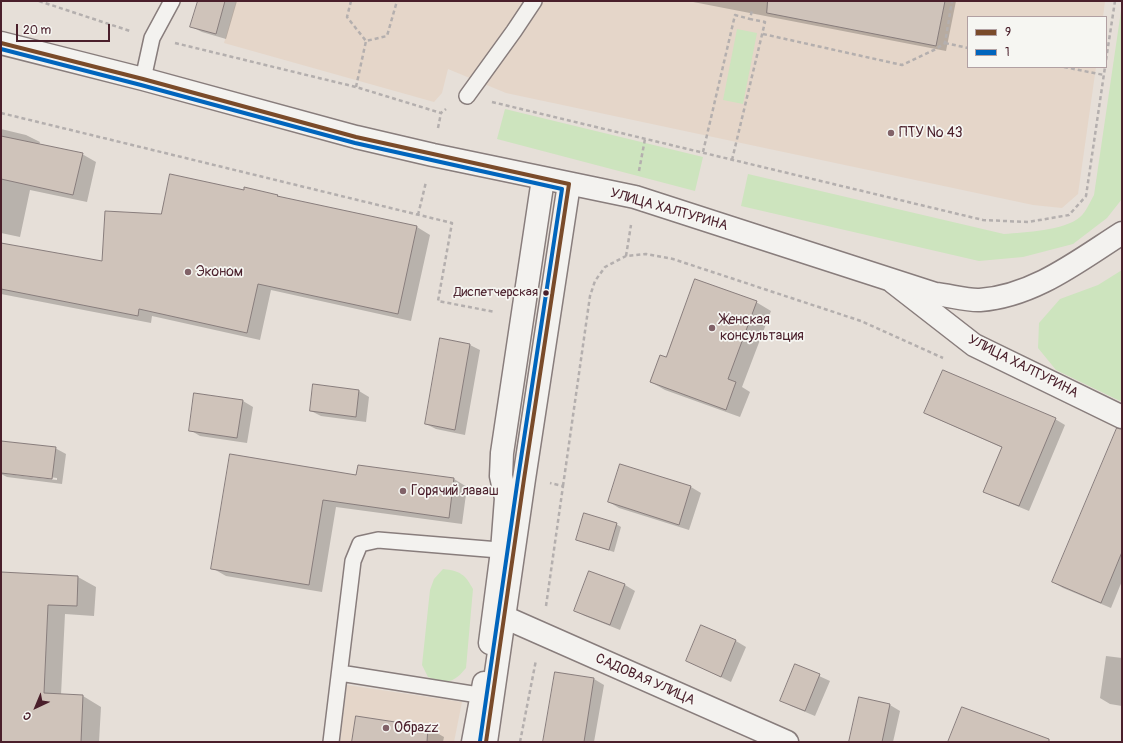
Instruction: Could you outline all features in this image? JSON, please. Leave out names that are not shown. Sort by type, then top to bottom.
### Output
[{"type":"street","name":"УЛИЦА ХАЛТУРИНА","points":[[1,43],[143,79],[356,137],[544,179],[635,197],[935,294],[979,300],[1016,294],[1042,283],[1122,233]]},
{"type":"street","points":[[473,742],[488,696],[504,617],[508,551],[506,498],[501,476],[502,453],[544,179]]},
{"type":"street","points":[[486,742],[488,696],[508,551],[524,479],[569,184]]},
{"type":"street","name":"УЛИЦА ХАЛТУРИНА","points":[[892,280],[974,345],[1122,416]]},
{"type":"street","name":"САДОВАЯ УЛИЦА","points":[[504,617],[787,742]]},
{"type":"lane","points":[[143,79],[152,38],[172,1]]},
{"type":"lane","points":[[467,96],[534,1]]},
{"type":"lane","points":[[331,742],[354,561],[360,544],[378,540],[508,551]]},
{"type":"lane","points":[[340,673],[488,696]]},
{"type":"path","points":[[40,1],[152,38],[356,87],[441,113],[467,96],[983,220],[1028,222],[1069,215],[1086,196],[1105,68]]},
{"type":"path","points":[[351,1],[347,17],[366,41]]},
{"type":"path","points":[[366,41],[387,36],[397,1]]},
{"type":"path","points":[[945,43],[952,1]]},
{"type":"path","points":[[1107,53],[1115,1]]},
{"type":"path","points":[[750,19],[752,10]]},
{"type":"path","points":[[703,152],[734,15],[766,22],[732,160]]},
{"type":"path","points":[[763,34],[902,65],[934,50],[945,43],[967,48]]},
{"type":"path","points":[[356,87],[366,41]]},
{"type":"path","points":[[1069,68],[1104,75]]},
{"type":"path","points":[[1,113],[452,223],[438,301],[497,312]]},
{"type":"path","points":[[520,742],[542,634],[590,296],[595,281],[605,267],[626,256],[646,254],[672,259],[861,322],[947,360]]},
{"type":"path","points":[[524,479],[563,486]]},
{"type":"shaded area","name":"ПТУ № 43","points":[[236,1],[1105,1],[1103,16],[967,16],[967,68],[1096,68],[1078,194],[1062,208],[1033,205],[506,93],[448,69],[442,93],[434,102],[224,43]]},
{"type":"shaded area","points":[[347,685],[462,702],[454,742],[340,742]]},
{"type":"green space","points":[[1122,4],[1122,199],[1107,218],[1073,244],[1023,257],[979,261],[741,206],[748,174],[1004,234],[1044,230],[1073,222],[1080,217],[1088,207],[1094,195]]},
{"type":"green space","points":[[737,29],[757,33],[743,104],[723,100]]},
{"type":"green space","points":[[505,109],[703,157],[695,191],[497,139]]},
{"type":"green space","points":[[1122,270],[1122,402],[1056,370],[1038,348],[1039,323],[1060,299],[1098,285]]},
{"type":"green space","points":[[443,569],[461,574],[473,589],[466,668],[457,677],[449,681],[440,681],[428,677],[422,665],[430,590],[434,579]]},
{"type":"building","points":[[198,1],[225,1],[216,34],[190,27]]},
{"type":"building","points":[[768,1],[945,1],[936,46],[767,13]]},
{"type":"building","points":[[1,136],[83,153],[73,195],[1,179]]},
{"type":"building","points":[[170,174],[244,190],[244,187],[278,195],[277,196],[417,226],[398,314],[258,284],[247,333],[139,309],[138,316],[1,289],[1,243],[102,261],[105,211],[161,214]]},
{"type":"building","name":"Женская консультация","points":[[695,279],[757,301],[728,379],[736,382],[726,410],[650,382],[660,355],[666,357]]},
{"type":"building","points":[[440,338],[470,344],[455,430],[425,424]]},
{"type":"building","points":[[943,370],[1056,418],[1019,506],[983,492],[1002,447],[924,413]]},
{"type":"building","points":[[313,384],[359,390],[356,417],[310,411]]},
{"type":"building","points":[[194,393],[243,400],[237,438],[189,431]]},
{"type":"building","points":[[1117,428],[1122,429],[1122,552],[1101,603],[1052,582]]},
{"type":"building","points":[[1,441],[56,447],[52,479],[1,473]]},
{"type":"building","points":[[230,454],[356,475],[358,465],[454,478],[449,518],[323,500],[309,585],[211,569]]},
{"type":"building","points":[[620,464],[691,486],[679,525],[608,502]]},
{"type":"building","points":[[584,513],[617,523],[609,550],[576,540]]},
{"type":"building","points":[[589,571],[625,584],[610,625],[574,611]]},
{"type":"building","points":[[1,572],[78,576],[77,606],[48,605],[44,693],[83,695],[81,742],[1,742]]},
{"type":"building","points":[[701,625],[736,640],[721,677],[686,661]]},
{"type":"building","points":[[795,664],[820,674],[805,711],[780,701]]},
{"type":"building","points":[[555,672],[594,678],[584,742],[543,742]]},
{"type":"building","points":[[859,697],[890,704],[882,742],[849,742]]},
{"type":"building","points":[[962,707],[1049,739],[1049,742],[948,742]]},
{"type":"building","points":[[356,716],[428,727],[427,742],[352,742]]},
{"type":"transit line","name":"9","points":[[1,43],[143,79],[356,137],[569,184],[486,742]]},
{"type":"transit line","name":"1","points":[[1,49],[355,143],[562,189],[480,741]]},
{"type":"place","name":"ПТУ № 43","points":[[891,133]]},
{"type":"place","name":"Эконом","points":[[188,272]]},
{"type":"place","name":"Диспетчерская","points":[[546,293]]},
{"type":"place","name":"Женская консультация","points":[[712,328]]},
{"type":"place","name":"Горячий лаваш","points":[[403,491]]},
{"type":"place","name":"Обраzz","points":[[386,728]]}]
